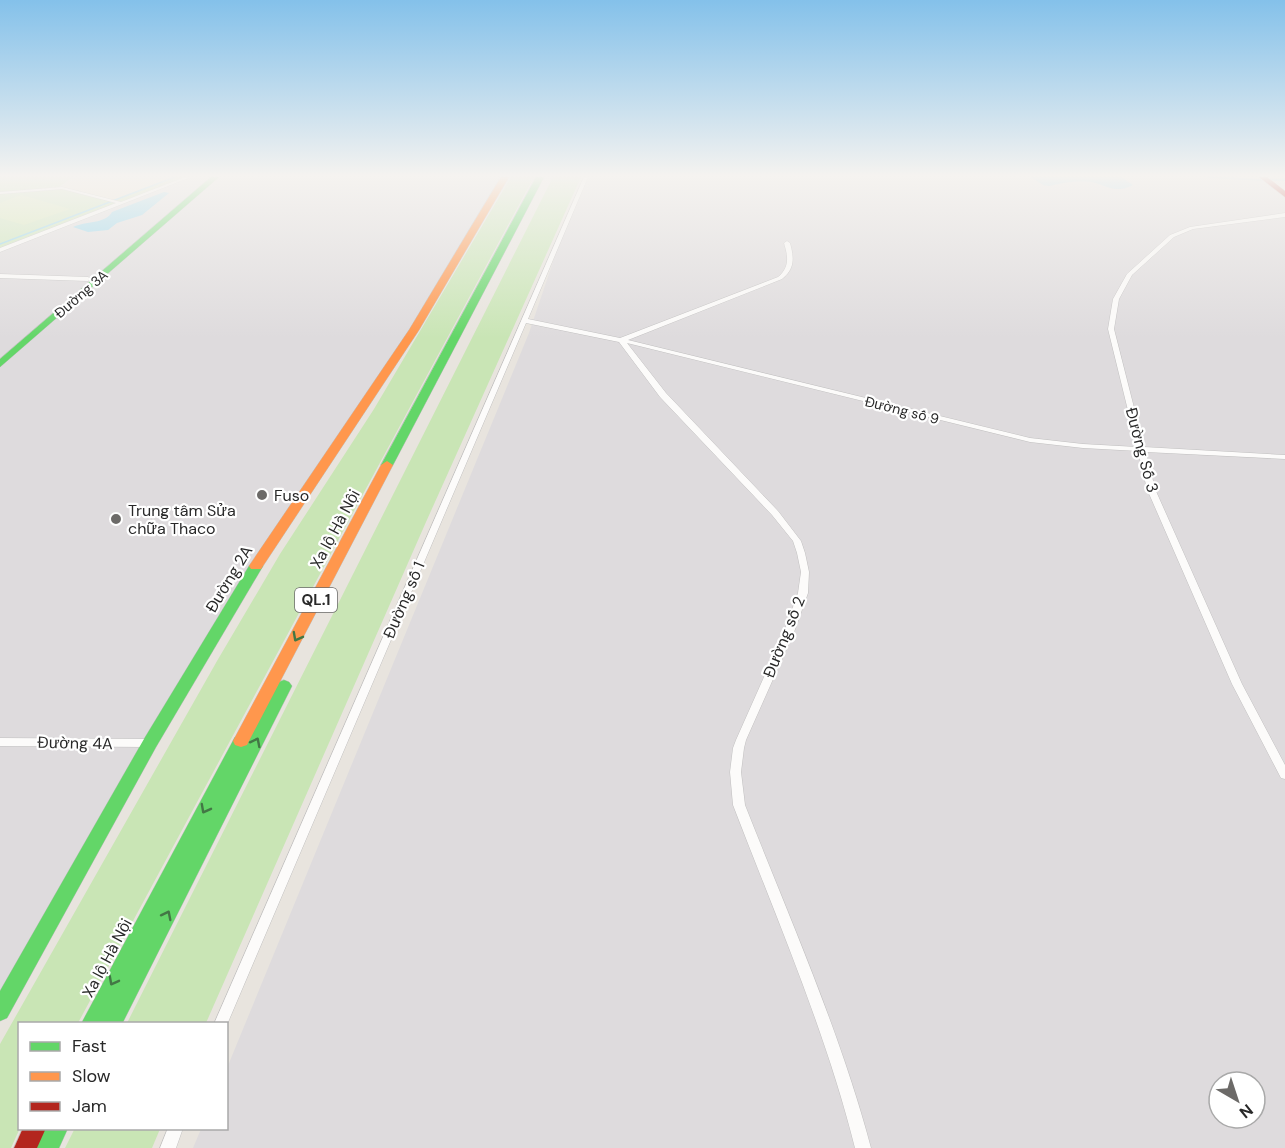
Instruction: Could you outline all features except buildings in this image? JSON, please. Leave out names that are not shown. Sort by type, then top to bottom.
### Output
[{"type":"main road","name":"Đường 3A","points":[[0,364],[147,231]]},
{"type":"main road","name":"Đường 3A","points":[[0,354],[151,231]]},
{"type":"main road","name":"Đường 2A","points":[[0,1011],[150,743],[259,560],[414,330],[473,231]]},
{"type":"main road","name":"Xa lộ Hà Nội","points":[[92,1022],[512,231]]},
{"type":"main road","name":"Xa lộ Hà Nội","points":[[112,1022],[519,231]]},
{"type":"main road","points":[[25,1148],[34,1130]]},
{"type":"main road","points":[[47,1148],[56,1130]]},
{"type":"street","points":[[0,250],[48,231]]},
{"type":"street","name":"Đường số 1","points":[[221,1022],[564,231]]},
{"type":"street","name":"Đường Số 3","points":[[1183,231],[1145,259],[1124,283],[1112,312],[1111,329],[1151,489],[1187,575],[1240,689],[1285,775]]},
{"type":"street","points":[[621,340],[780,278],[789,269],[791,261],[786,243]]},
{"type":"street","points":[[0,276],[93,279]]},
{"type":"street","name":"Đường số 9","points":[[526,321],[621,340],[984,431],[1056,444],[1285,457]]},
{"type":"street","name":"Đường số 2","points":[[621,340],[663,395],[775,513],[796,541],[801,553],[806,572],[803,593],[789,632],[741,740],[735,759],[735,781],[740,805],[854,1113],[862,1148]]},
{"type":"street","name":"Đường 4A","points":[[0,742],[150,743]]},
{"type":"street","points":[[168,1148],[175,1130]]},
{"type":"shaded area","points":[[35,231],[471,231],[422,314],[276,529],[0,998],[0,244]]},
{"type":"shaded area","points":[[565,231],[1285,231],[1285,1148],[193,1148],[201,1130],[228,1130],[228,1066],[529,333]]},
{"type":"green space","points":[[0,231],[50,231],[0,250]]},
{"type":"green space","points":[[479,231],[505,231],[79,1022],[18,1022],[19,1130],[11,1148],[0,1148],[0,1044],[280,554],[374,409]]},
{"type":"green space","points":[[526,231],[557,231],[206,1022],[128,1022]]},
{"type":"green space","points":[[74,1130],[160,1130],[152,1148],[65,1148]]},
{"type":"waterway","points":[[0,244],[35,231]]},
{"type":"traffic: fast","points":[[0,364],[153,231]]},
{"type":"traffic: fast","points":[[387,465],[512,231]]},
{"type":"traffic: fast","points":[[0,1011],[150,743],[256,566]]},
{"type":"traffic: fast","points":[[112,1022],[284,686]]},
{"type":"traffic: fast","points":[[92,1022],[241,741]]},
{"type":"traffic: fast","points":[[47,1148],[56,1130]]},
{"type":"traffic: slow","points":[[256,566],[414,330],[473,231]]},
{"type":"traffic: slow","points":[[241,741],[387,465]]},
{"type":"traffic: jam","points":[[25,1148],[34,1130]]},
{"type":"place","name":"Fuso","points":[[262,495]]},
{"type":"place","name":"Trung tâm Sửa chữa Thaco","points":[[116,519]]}]
